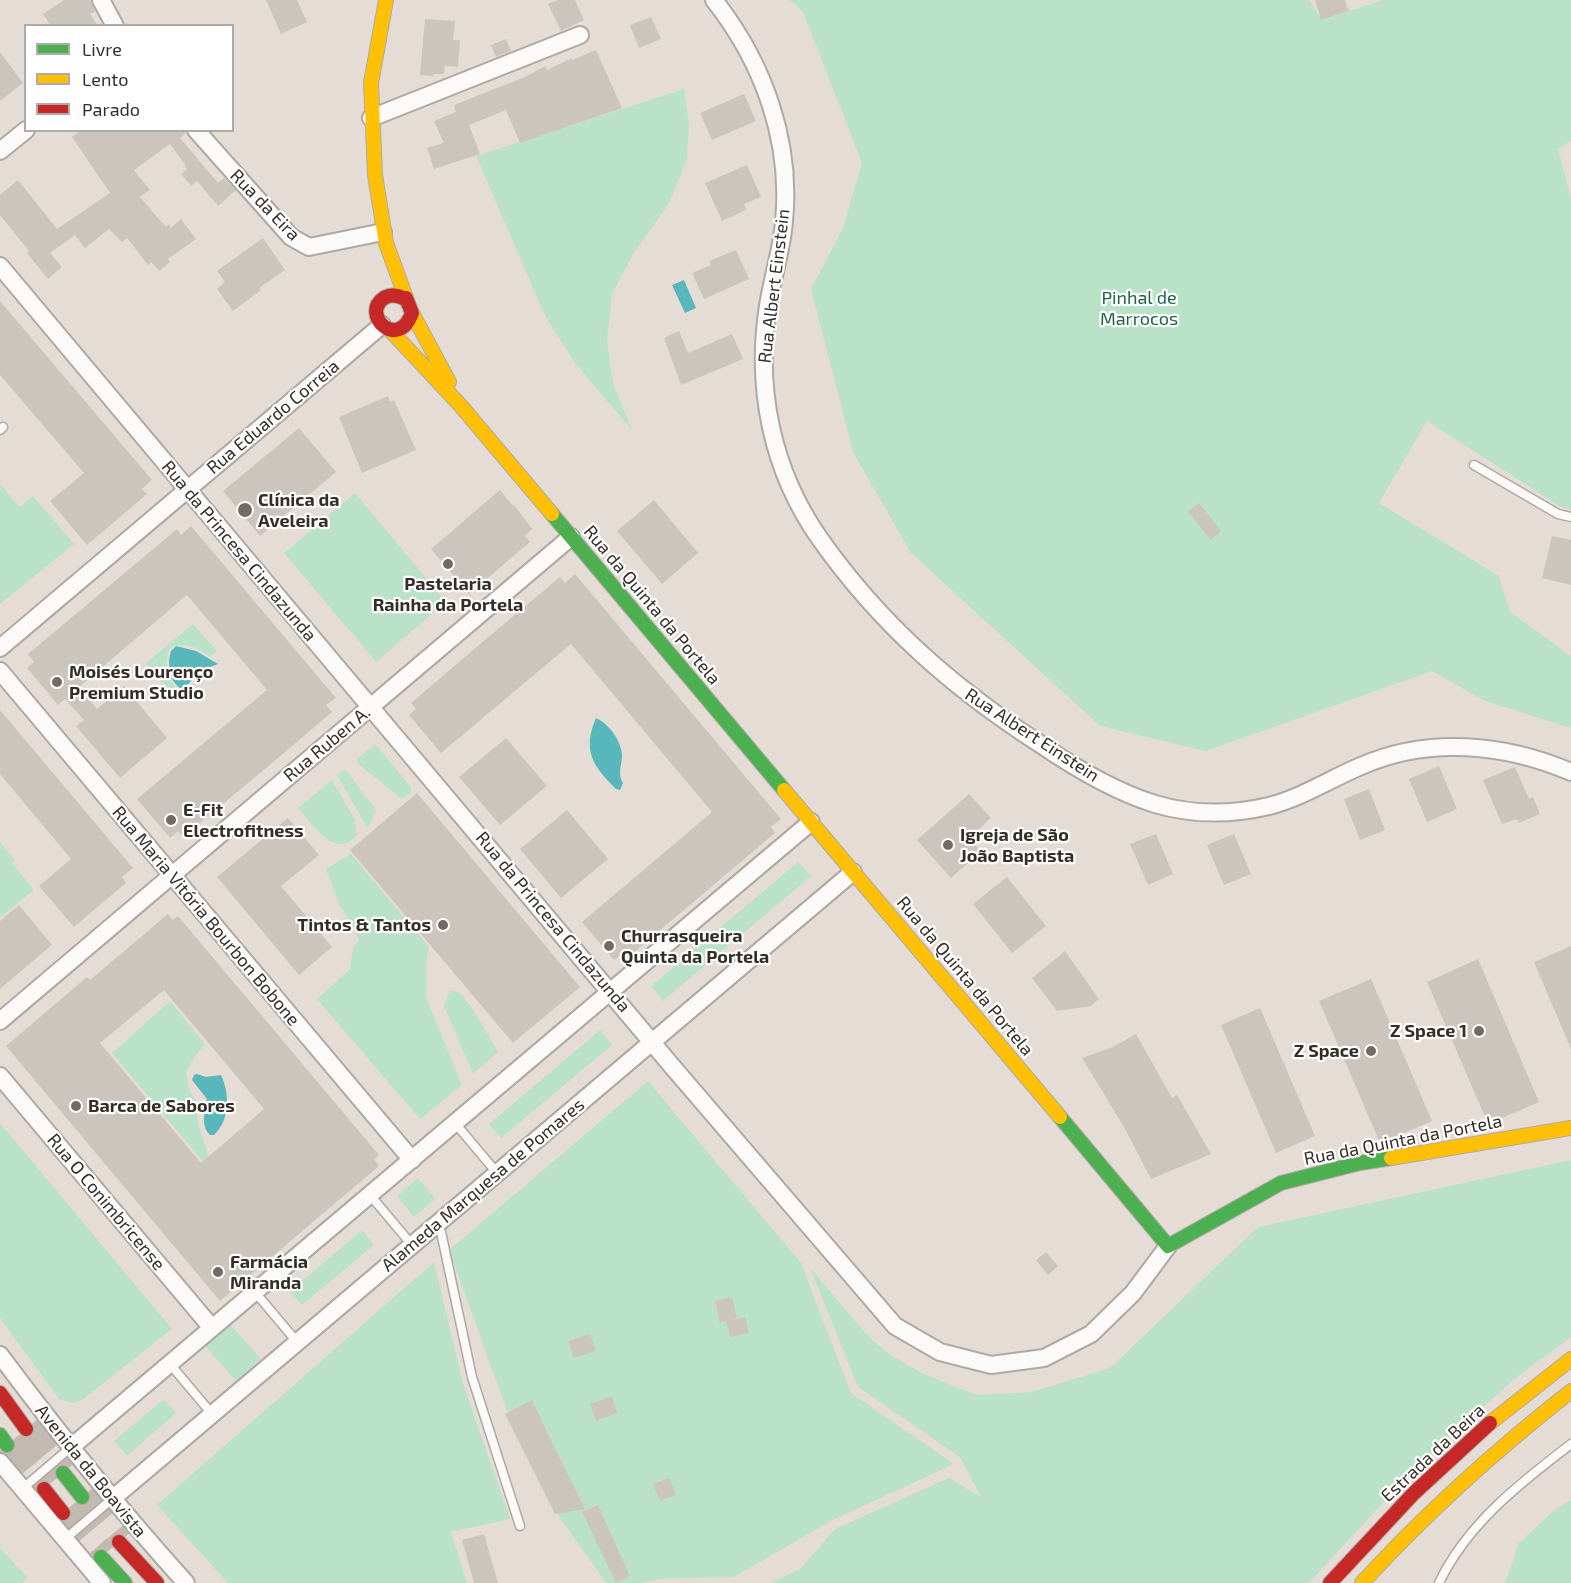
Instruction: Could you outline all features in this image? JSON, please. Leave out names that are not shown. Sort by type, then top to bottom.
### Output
[{"type":"main road","points":[[381,300],[392,295],[402,297],[410,307],[408,324],[405,327],[395,331],[386,328],[377,316],[381,300],[385,238],[375,175],[371,83],[386,0]]},
{"type":"main road","name":"Rua da Quinta da Portela","points":[[385,238],[410,307],[461,406]]},
{"type":"main road","name":"Rua da Quinta da Portela","points":[[386,328],[461,406],[1168,1246],[1281,1183],[1360,1163],[1571,1128]]},
{"type":"main road","name":"Estrada da Beira","points":[[1330,1583],[1357,1551],[1470,1440],[1571,1359]]},
{"type":"main road","points":[[1362,1583],[1423,1518],[1509,1440],[1571,1391]]},
{"type":"main road","name":"Avenida da Boavista","points":[[0,1393],[26,1429]]},
{"type":"main road","name":"Avenida da Boavista","points":[[63,1473],[82,1497]]},
{"type":"main road","points":[[44,1489],[63,1513]]},
{"type":"main road","name":"Avenida da Boavista","points":[[119,1542],[157,1583]]},
{"type":"main road","points":[[101,1557],[125,1583]]},
{"type":"street","points":[[101,0],[114,24]]},
{"type":"street","name":"Rua Albert Einstein","points":[[714,0],[750,53],[764,86],[777,126],[783,163],[784,223],[767,308],[763,354],[764,389],[769,423],[780,464],[814,529],[838,564],[904,639],[991,712],[1065,761],[1128,793],[1156,804],[1209,813],[1240,811],[1272,805],[1383,758],[1428,748],[1465,746],[1509,751],[1545,760],[1571,772]]},
{"type":"street","points":[[371,118],[580,35]]},
{"type":"street","points":[[0,151],[24,132]]},
{"type":"street","name":"Rua da Eira","points":[[198,132],[291,237],[309,247],[385,238]]},
{"type":"street","name":"Rua da Princesa Cindazunda","points":[[0,266],[895,1326],[940,1352],[991,1365],[1044,1358],[1092,1334],[1133,1293],[1168,1246]]},
{"type":"street","name":"Rua Eduardo Correia","points":[[0,648],[188,489],[386,328]]},
{"type":"street","name":"Rua Ruben A.","points":[[0,1021],[571,537]]},
{"type":"street","name":"Rua Maria Vitória Bourbon Bobone","points":[[0,671],[412,1160]]},
{"type":"street","points":[[70,1448],[811,822]]},
{"type":"street","name":"Alameda Marquesa de Pomares","points":[[112,1499],[853,872]]},
{"type":"street","name":"Rua O Conimbricense","points":[[0,1076],[212,1328]]},
{"type":"street","name":"Avenida da Boavista","points":[[0,1355],[70,1448],[186,1583]]},
{"type":"street","points":[[0,1462],[102,1583]]},
{"type":"lane","points":[[1474,465],[1558,514],[1571,518]]},
{"type":"lane","points":[[455,1123],[497,1173]]},
{"type":"lane","points":[[370,1195],[412,1245]]},
{"type":"lane","points":[[435,1226],[441,1232],[472,1377],[520,1526]]},
{"type":"lane","points":[[255,1292],[297,1342]]},
{"type":"lane","points":[[170,1364],[212,1414]]},
{"type":"lane","points":[[1439,1583],[1467,1538],[1494,1508],[1571,1444]]},
{"type":"lane","points":[[22,1489],[70,1448]]},
{"type":"lane","points":[[64,1540],[112,1499]]},
{"type":"green space","name":"Pinhal de Marrocos","points":[[790,0],[1309,0],[1322,20],[1383,0],[1571,0],[1571,141],[1558,149],[1571,198],[1571,509],[1561,507],[1427,421],[1379,503],[1499,576],[1510,612],[1571,656],[1571,728],[1485,701],[1432,671],[1206,751],[1100,726],[911,553],[853,452],[811,289],[843,228],[862,163],[803,12]]},
{"type":"green space","points":[[684,89],[689,123],[687,160],[668,205],[635,251],[612,294],[607,341],[613,383],[632,430],[575,363],[545,316],[476,156]]},
{"type":"green space","points":[[0,484],[20,507],[33,496],[74,544],[0,604]]},
{"type":"green space","points":[[355,493],[446,602],[376,662],[284,553]]},
{"type":"green space","points":[[193,624],[217,651],[210,656],[185,645],[169,649],[166,663],[175,688],[170,691],[146,663]]},
{"type":"green space","points":[[375,744],[411,787],[411,793],[402,799],[356,760]]},
{"type":"green space","points":[[346,770],[376,810],[367,827],[337,775]]},
{"type":"green space","points":[[332,780],[355,820],[356,833],[359,833],[350,841],[342,844],[334,843],[326,838],[298,808]]},
{"type":"green space","points":[[0,842],[15,860],[12,863],[34,890],[0,918]]},
{"type":"green space","points":[[351,854],[429,947],[426,964],[426,997],[462,1085],[420,1119],[317,999],[350,969],[353,948],[359,940],[340,907],[326,869]]},
{"type":"green space","points":[[798,862],[811,876],[663,1001],[651,986]]},
{"type":"green space","points":[[450,990],[460,993],[471,1006],[498,1052],[473,1074],[444,1006]]},
{"type":"green space","points":[[170,1001],[205,1044],[186,1073],[190,1092],[195,1098],[198,1124],[215,1176],[112,1053]]},
{"type":"green space","points":[[600,1030],[612,1045],[501,1138],[489,1124]]},
{"type":"green space","points":[[648,1081],[801,1263],[851,1393],[954,1464],[831,1521],[734,1577],[606,1583],[556,1512],[507,1411],[449,1250]]},
{"type":"green space","points":[[0,1123],[172,1329],[82,1400],[73,1403],[59,1399],[0,1318]]},
{"type":"green space","points":[[1571,1160],[1571,1337],[1517,1377],[1414,1469],[1309,1583],[771,1583],[800,1569],[835,1529],[949,1478],[981,1497],[960,1457],[858,1387],[810,1268],[869,1337],[889,1354],[924,1374],[977,1395],[1031,1392],[1110,1368],[1258,1227]]},
{"type":"green space","points":[[418,1178],[435,1199],[414,1217],[397,1196]]},
{"type":"green space","points":[[362,1230],[374,1245],[302,1305],[290,1291]]},
{"type":"green space","points":[[434,1262],[463,1383],[510,1519],[451,1532],[467,1583],[228,1583],[157,1505]]},
{"type":"green space","points":[[230,1324],[261,1359],[236,1381],[205,1346]]},
{"type":"green space","points":[[164,1399],[176,1413],[127,1456],[114,1441]]},
{"type":"green space","points":[[1571,1500],[1571,1583],[1505,1583],[1519,1543],[1553,1511]]},
{"type":"green space","points":[[0,1548],[28,1578],[22,1583],[0,1583]]},
{"type":"water","points":[[684,280],[696,308],[685,313],[672,285]]},
{"type":"water","points":[[176,646],[196,651],[218,664],[202,670],[184,688],[180,688],[173,681],[169,666],[171,651]]},
{"type":"water","points":[[596,718],[610,728],[619,744],[622,755],[620,776],[623,783],[620,790],[616,789],[601,773],[592,757],[590,740]]},
{"type":"water","points":[[197,1074],[206,1077],[221,1075],[224,1082],[227,1098],[226,1114],[214,1135],[210,1135],[205,1127],[207,1099],[192,1080]]},
{"type":"building","points":[[64,0],[91,0],[95,12],[90,14],[97,24],[50,24],[43,14]]},
{"type":"building","points":[[266,0],[297,0],[307,22],[281,34]]},
{"type":"building","points":[[558,0],[575,0],[584,20],[561,31],[548,4]]},
{"type":"building","points":[[1315,0],[1345,0],[1349,11],[1321,20]]},
{"type":"building","points":[[651,17],[661,39],[639,48],[630,25]]},
{"type":"building","points":[[425,19],[455,21],[453,40],[460,40],[458,67],[445,66],[444,74],[420,75]]},
{"type":"building","points":[[506,39],[511,51],[496,57],[491,45]]},
{"type":"building","points":[[596,50],[622,108],[520,143],[506,110],[469,125],[480,154],[434,169],[427,148],[444,143],[434,121],[456,112],[454,105],[525,77],[545,66],[547,70]]},
{"type":"building","points":[[0,52],[23,83],[0,101]]},
{"type":"building","points":[[744,94],[756,121],[712,140],[700,113]]},
{"type":"building","points":[[79,132],[186,132],[180,138],[218,183],[224,178],[236,190],[218,206],[197,181],[191,186],[181,174],[187,169],[186,166],[170,144],[134,170],[150,190],[140,197],[166,227],[169,224],[171,228],[181,219],[196,239],[168,259],[170,262],[159,271],[151,262],[148,265],[127,238],[122,242],[109,229],[85,248],[75,235],[50,253],[62,267],[48,279],[0,215],[0,195],[18,180],[57,229],[110,193],[72,137]]},
{"type":"building","points":[[747,165],[761,197],[744,204],[746,210],[722,221],[705,183]]},
{"type":"building","points":[[263,238],[285,270],[259,288],[261,290],[233,311],[217,289],[225,282],[217,271]]},
{"type":"building","points":[[736,250],[749,279],[704,299],[692,273],[711,265],[709,261]]},
{"type":"building","points":[[0,301],[152,480],[142,489],[147,494],[87,545],[50,501],[84,473],[0,375]]},
{"type":"building","points":[[679,331],[688,353],[732,334],[743,359],[681,385],[664,338]]},
{"type":"building","points":[[388,396],[390,402],[394,400],[416,450],[362,473],[339,417]]},
{"type":"building","points":[[299,428],[336,472],[260,536],[223,491]]},
{"type":"building","points":[[500,490],[532,529],[525,536],[530,542],[469,594],[431,549]]},
{"type":"building","points":[[654,500],[698,553],[662,584],[617,531]]},
{"type":"building","points":[[1199,503],[1221,531],[1211,540],[1188,512]]},
{"type":"building","points":[[191,526],[336,698],[326,705],[332,712],[271,764],[183,837],[178,831],[170,838],[137,799],[267,690],[187,595],[79,687],[97,709],[124,686],[167,738],[120,778],[76,726],[84,720],[65,699],[58,705],[27,668],[34,662],[28,654],[177,529],[181,535]]},
{"type":"building","points":[[1552,536],[1571,540],[1571,585],[1542,578]]},
{"type":"building","points":[[575,574],[781,819],[771,827],[775,833],[626,959],[622,954],[614,960],[582,922],[712,812],[571,644],[441,753],[409,715],[416,709],[411,703],[499,628],[560,577],[565,583]]},
{"type":"building","points":[[0,710],[133,868],[122,877],[126,883],[74,927],[39,886],[71,859],[0,774]]},
{"type":"building","points":[[506,738],[547,786],[500,825],[459,777]]},
{"type":"building","points":[[1439,766],[1457,809],[1427,822],[1409,779]]},
{"type":"building","points":[[1515,767],[1529,799],[1533,797],[1540,814],[1519,823],[1517,819],[1502,824],[1483,780]]},
{"type":"building","points":[[1369,789],[1385,830],[1360,840],[1344,799]]},
{"type":"building","points":[[417,793],[580,987],[513,1043],[350,850]]},
{"type":"building","name":"Igreja de São João Baptista","points":[[969,794],[991,818],[969,838],[979,849],[973,854],[975,857],[951,878],[917,840]]},
{"type":"building","points":[[567,810],[608,859],[561,898],[520,849]]},
{"type":"building","points":[[288,818],[319,855],[281,886],[332,947],[299,975],[217,877]]},
{"type":"building","points":[[1156,834],[1173,874],[1148,885],[1130,844]]},
{"type":"building","points":[[1234,834],[1251,874],[1224,885],[1207,845]]},
{"type":"building","points":[[1007,877],[1046,926],[1012,953],[973,904]]},
{"type":"building","points":[[19,905],[52,945],[0,989],[0,921]]},
{"type":"building","points":[[168,914],[173,920],[178,916],[379,1155],[374,1159],[379,1166],[220,1301],[6,1046],[87,977],[90,980]],"holes":[[[164,990],[264,1109],[201,1163],[100,1043]]]},
{"type":"building","points":[[1571,946],[1571,1049],[1534,962]]},
{"type":"building","points":[[1065,951],[1099,999],[1091,1006],[1057,1011],[1032,978]]},
{"type":"building","name":"Z Space 1","points":[[1478,959],[1539,1102],[1488,1124],[1427,982]]},
{"type":"building","name":"Z Space","points":[[1371,979],[1432,1121],[1380,1143],[1319,1001]]},
{"type":"building","points":[[1260,1008],[1315,1136],[1276,1153],[1221,1025]]},
{"type":"building","points":[[1136,1034],[1172,1098],[1177,1095],[1211,1154],[1151,1179],[1124,1127],[1082,1058],[1113,1047]]},
{"type":"building","points":[[1046,1252],[1058,1266],[1048,1275],[1036,1260]]},
{"type":"building","points":[[732,1297],[737,1318],[720,1323],[715,1301]]},
{"type":"building","points":[[745,1317],[749,1333],[730,1337],[726,1321]]},
{"type":"building","points":[[590,1334],[596,1351],[574,1358],[568,1341]]},
{"type":"building","points":[[612,1396],[617,1413],[596,1421],[590,1404]]},
{"type":"building","points":[[532,1400],[585,1509],[555,1514],[505,1414]]},
{"type":"building","points":[[669,1478],[676,1495],[660,1501],[653,1484]]},
{"type":"building","points":[[598,1505],[630,1576],[616,1583],[582,1512]]},
{"type":"building","points":[[484,1534],[498,1583],[474,1583],[462,1540]]},
{"type":"tunnel","points":[[26,1429],[63,1473]]},
{"type":"tunnel","points":[[7,1445],[44,1489]]},
{"type":"tunnel","points":[[82,1497],[119,1542]]},
{"type":"tunnel","points":[[63,1513],[101,1557]]},
{"type":"traffic: fast","points":[[552,514],[784,790]]},
{"type":"traffic: fast","points":[[1060,1117],[1168,1246],[1281,1183],[1360,1163],[1391,1158]]},
{"type":"traffic: fast","points":[[0,1435],[7,1445]]},
{"type":"traffic: fast","points":[[63,1473],[82,1497]]},
{"type":"traffic: fast","points":[[101,1557],[125,1583]]},
{"type":"traffic: slow","points":[[386,0],[371,83],[375,175],[386,243],[406,298]]},
{"type":"traffic: slow","points":[[412,313],[449,382]]},
{"type":"traffic: slow","points":[[390,330],[461,406],[552,514]]},
{"type":"traffic: slow","points":[[784,790],[1060,1117]]},
{"type":"traffic: slow","points":[[1391,1158],[1571,1128]]},
{"type":"traffic: slow","points":[[1490,1423],[1571,1359]]},
{"type":"traffic: slow","points":[[1362,1583],[1462,1483],[1571,1391]]},
{"type":"traffic: jam","points":[[406,298],[412,313],[406,324],[391,330],[384,326],[376,313],[378,305],[384,298],[393,295],[402,297],[404,299],[407,300]]},
{"type":"traffic: jam","points":[[0,1393],[26,1429]]},
{"type":"traffic: jam","points":[[1330,1583],[1414,1493],[1490,1423]]},
{"type":"traffic: jam","points":[[44,1489],[63,1513]]},
{"type":"traffic: jam","points":[[119,1542],[157,1583]]},
{"type":"place","name":"Clínica da Aveleira","points":[[245,510]]},
{"type":"place","name":"Pastelaria Rainha da Portela","points":[[448,564]]},
{"type":"place","name":"Moisés Lourenço Premium Studio","points":[[57,682]]},
{"type":"place","name":"E-Fit Electrofitness","points":[[171,820]]},
{"type":"place","name":"Igreja de São João Baptista","points":[[948,845]]},
{"type":"place","name":"Tintos & Tantos","points":[[443,925]]},
{"type":"place","name":"Churrasqueira Quinta da Portela","points":[[609,946]]},
{"type":"place","name":"Z Space 1","points":[[1479,1031]]},
{"type":"place","name":"Z Space","points":[[1371,1051]]},
{"type":"place","name":"Barca de Sabores","points":[[76,1106]]},
{"type":"place","name":"Farmácia Miranda","points":[[218,1272]]}]
